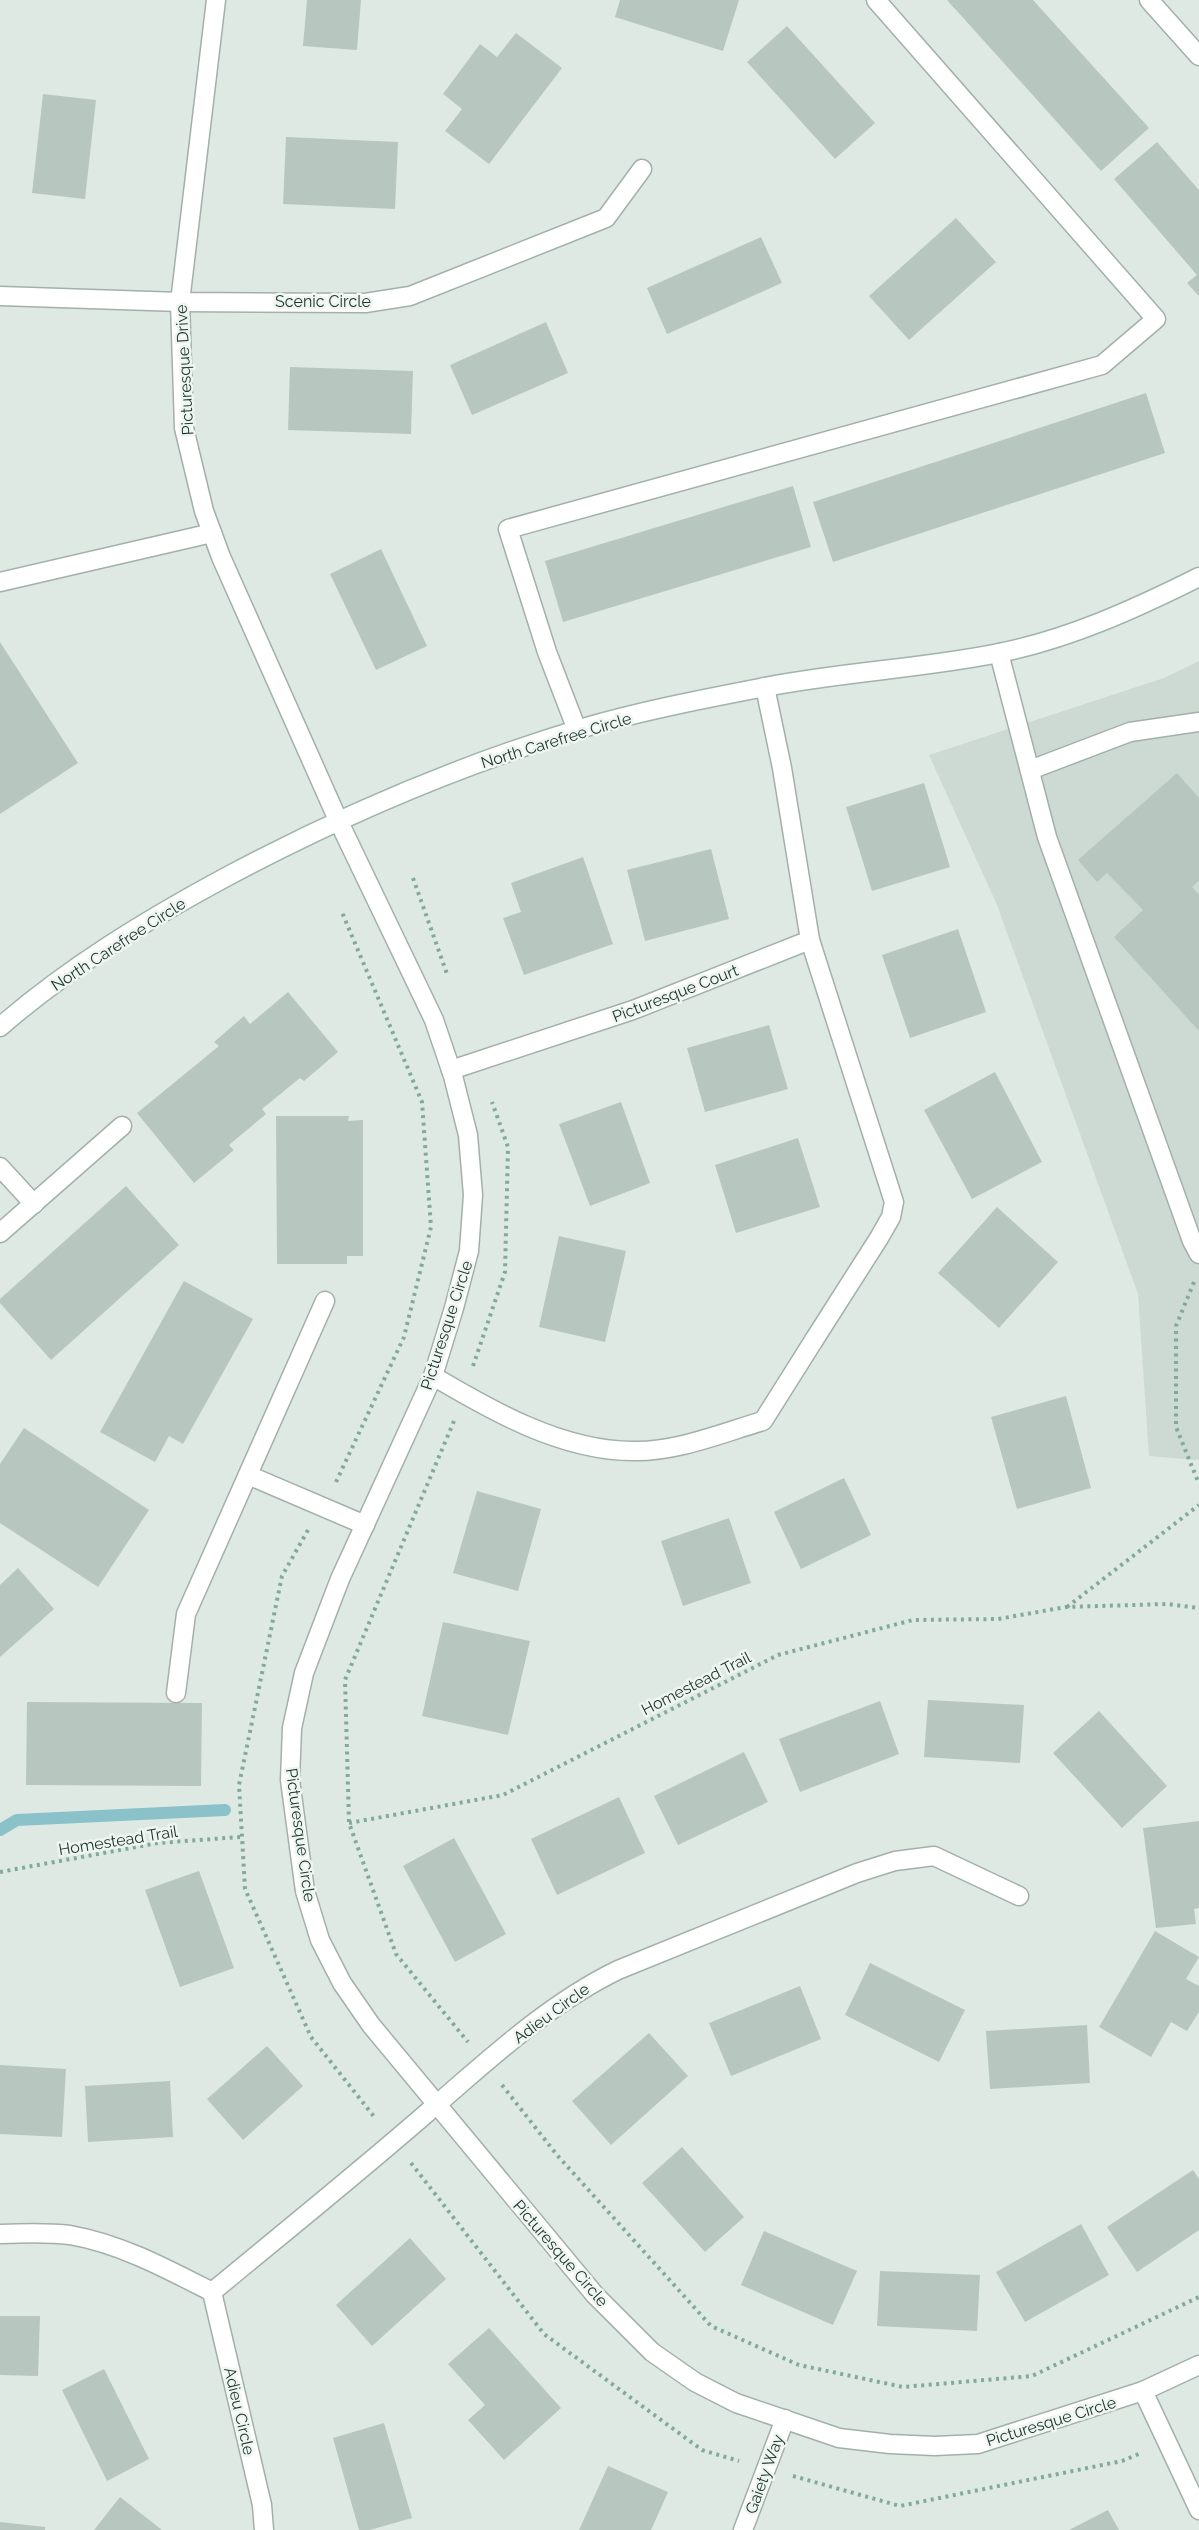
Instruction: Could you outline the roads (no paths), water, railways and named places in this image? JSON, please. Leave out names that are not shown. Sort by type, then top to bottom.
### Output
[{"type":"street","name":"Picturesque Drive","points":[[216,0],[180,302],[184,428],[204,511],[212,533],[338,820]]},
{"type":"street","points":[[577,730],[547,651],[508,529],[1102,365],[1155,319],[876,0]]},
{"type":"street","points":[[1149,0],[1199,56]]},
{"type":"street","name":"Scenic Circle","points":[[0,296],[180,302],[365,303],[410,296],[606,219],[642,169]]},
{"type":"street","points":[[0,582],[212,533]]},
{"type":"street","name":"North Carefree Circle","points":[[0,1027],[51,986],[147,921],[338,820],[465,768],[577,730],[665,708],[765,687],[999,653],[1083,629],[1144,605],[1199,577]]},
{"type":"street","points":[[999,653],[1047,837],[1192,1241],[1199,1254]]},
{"type":"street","points":[[433,1376],[463,1394],[534,1429],[581,1444],[633,1451],[678,1446],[763,1421],[891,1217],[894,1202],[810,940],[782,768],[765,687]]},
{"type":"street","points":[[1030,770],[1130,732],[1199,722]]},
{"type":"street","name":"Picturesque Circle","points":[[338,820],[434,1020],[451,1070],[468,1135],[473,1195],[469,1251],[433,1376],[340,1579],[304,1673],[292,1728],[290,1780],[305,1891],[320,1940],[342,1983],[371,2025],[595,2295],[652,2352],[695,2382],[736,2403],[838,2438],[935,2446],[978,2444],[1028,2430],[1143,2391],[1199,2365]]},
{"type":"street","name":"Picturesque Court","points":[[451,1070],[633,1010],[810,940]]},
{"type":"street","points":[[0,1233],[122,1126]]},
{"type":"street","points":[[0,1167],[34,1204]]},
{"type":"street","points":[[176,1693],[186,1614],[325,1301]]},
{"type":"street","points":[[248,1475],[364,1525]]},
{"type":"street","name":"Adieu Circle","points":[[264,2530],[262,2505],[212,2292],[436,2105],[484,2061],[582,1988],[618,1970],[857,1873],[895,1861],[934,1856],[1019,1896]]},
{"type":"street","points":[[0,2234],[69,2235],[109,2245],[153,2261],[212,2292]]},
{"type":"street","points":[[1143,2391],[1199,2510]]},
{"type":"street","name":"Gaiety Way","points":[[743,2530],[785,2419]]},
{"type":"waterway","points":[[0,1830],[17,1820],[225,1810]]}]
